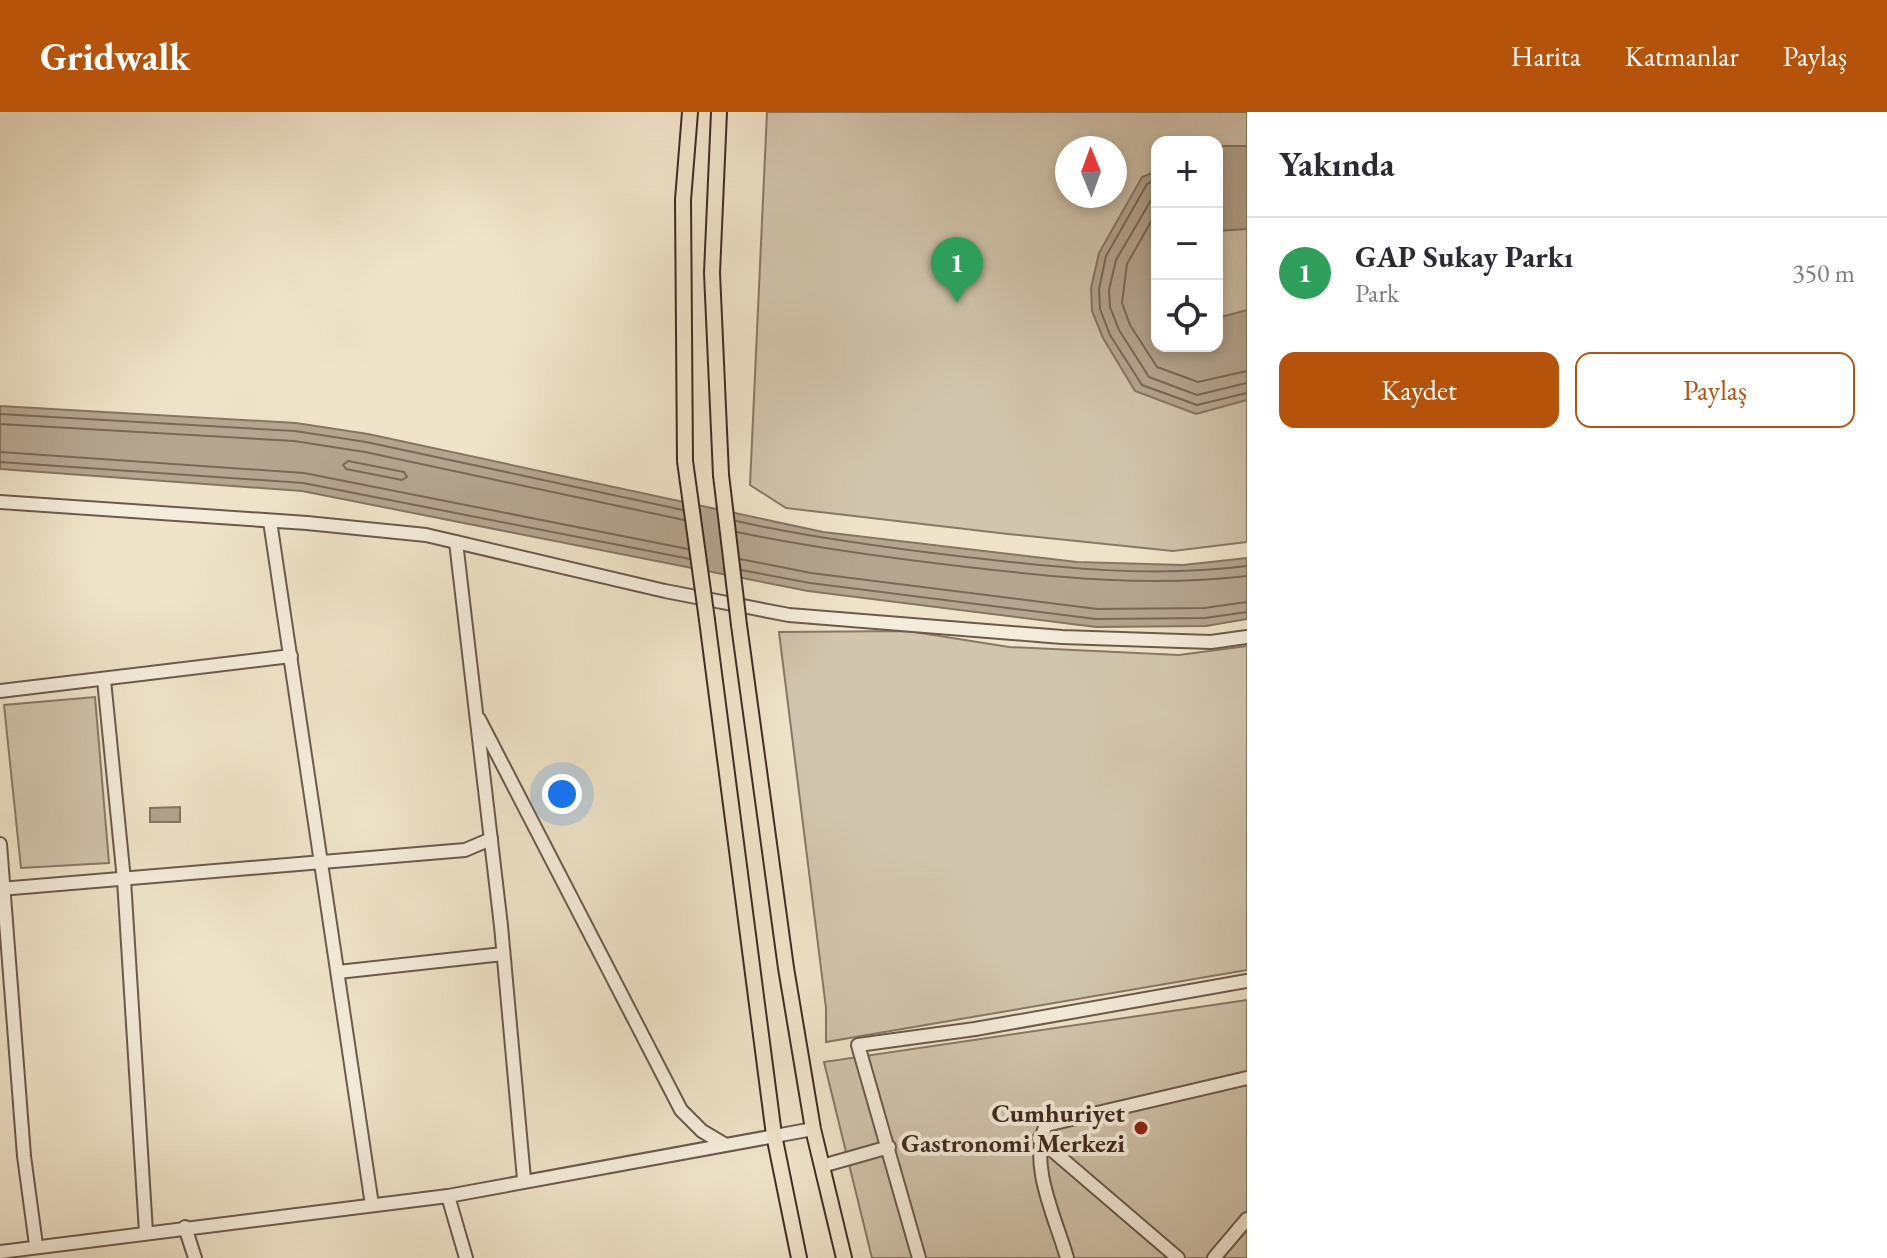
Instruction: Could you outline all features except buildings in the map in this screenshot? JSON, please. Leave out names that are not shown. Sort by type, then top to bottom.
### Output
[{"type":"main road","points":[[690,112],[683,200],[685,461],[774,1135],[799,1258]]},
{"type":"main road","points":[[719,112],[712,273],[721,475],[786,968],[813,1129],[844,1258]]},
{"type":"street","points":[[0,502],[426,535],[665,591],[789,615],[1062,637],[1211,642],[1247,637]]},
{"type":"street","points":[[270,521],[372,1205]]},
{"type":"street","points":[[456,542],[491,839],[524,1179]]},
{"type":"street","points":[[0,691],[291,656]]},
{"type":"street","points":[[104,680],[124,880],[146,1232]]},
{"type":"street","points":[[476,713],[681,1110],[702,1131],[724,1144]]},
{"type":"street","points":[[2,889],[465,850],[491,839]]},
{"type":"street","points":[[0,844],[6,990],[36,1245]]},
{"type":"street","points":[[338,972],[503,954]]},
{"type":"street","points":[[919,1258],[858,1045],[975,1029],[1247,981]]},
{"type":"street","points":[[1067,1258],[1041,1166],[1039,1139],[1046,1125],[1247,1078]]},
{"type":"street","points":[[0,1252],[36,1245],[448,1196],[524,1179],[813,1129]]},
{"type":"street","points":[[1039,1139],[1178,1258]]},
{"type":"street","points":[[822,1166],[889,1147]]},
{"type":"street","points":[[448,1196],[466,1258]]},
{"type":"street","points":[[1214,1258],[1247,1219]]},
{"type":"street","points":[[185,1227],[195,1258]]},
{"type":"shaded area","points":[[767,112],[1247,112],[1247,542],[1173,551],[786,508],[750,485]]},
{"type":"shaded area","points":[[908,631],[1009,647],[1179,655],[1247,646],[1247,970],[826,1042],[826,1008],[779,632]]},
{"type":"shaded area","points":[[95,697],[109,863],[21,868],[4,705]]},
{"type":"shaded area","points":[[1247,1000],[1247,1258],[872,1258],[824,1062]]},
{"type":"water","points":[[1223,146],[1247,146],[1247,229],[1223,231]]},
{"type":"water","points":[[1151,173],[1151,352],[1223,352],[1223,316],[1247,310],[1247,400],[1196,414],[1135,391],[1103,338],[1092,311],[1091,288],[1099,253],[1142,177]]},
{"type":"water","points":[[0,406],[296,423],[368,434],[823,532],[1077,562],[1183,565],[1247,558],[1247,619],[1206,626],[1096,627],[808,591],[302,491],[0,469]]},
{"type":"water","points":[[180,807],[180,822],[150,822],[150,808]]},
{"type":"place","name":"GAP Sukay Parkı","points":[[957,303]]},
{"type":"place","name":"Cumhuriyet Gastronomi Merkezi","points":[[1141,1128]]}]
